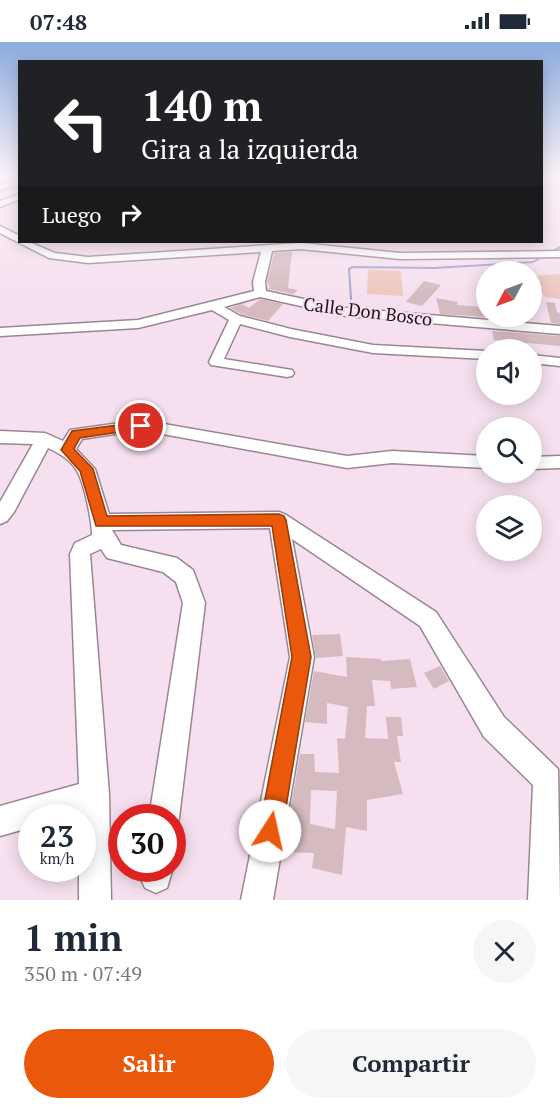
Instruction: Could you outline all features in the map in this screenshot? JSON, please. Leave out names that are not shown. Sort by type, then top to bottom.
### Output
[{"type":"street","points":[[0,229],[18,239]]},
{"type":"street","points":[[25,243],[53,256],[88,260],[301,246],[431,257],[560,254]]},
{"type":"street","points":[[260,293],[267,249]]},
{"type":"street","name":"Calle Don Bosco","points":[[0,332],[138,324],[260,293],[346,312],[560,330]]},
{"type":"street","points":[[214,306],[236,319],[290,333],[373,349],[476,354]]},
{"type":"street","points":[[236,319],[216,362],[287,373]]},
{"type":"street","points":[[542,360],[560,362]]},
{"type":"street","points":[[67,450],[76,434],[141,426],[347,462],[392,457],[476,461]]},
{"type":"street","points":[[0,437],[45,439],[67,450],[86,469],[103,530],[114,552],[169,564],[184,577],[194,603],[166,804]]},
{"type":"street","points":[[0,516],[14,500],[34,455],[45,439]]},
{"type":"street","points":[[542,463],[560,462]]},
{"type":"street","points":[[257,900],[302,657],[279,520]]},
{"type":"street","points":[[95,900],[94,795],[80,554],[82,549],[103,530],[279,520],[428,619],[494,727],[549,779],[544,900]]},
{"type":"street","points":[[0,821],[94,795]]},
{"type":"shaded area","points":[[368,269],[401,271],[403,296],[367,294]]},
{"type":"shaded area","points":[[560,274],[560,299],[546,297],[542,292],[542,275]]},
{"type":"building","points":[[292,252],[288,288],[298,290],[293,294],[268,289],[270,287],[267,282],[274,253]]},
{"type":"building","points":[[424,281],[441,285],[422,306],[406,302]]},
{"type":"building","points":[[436,298],[458,302],[457,305],[476,306],[476,316],[440,314]]},
{"type":"building","points":[[260,299],[283,304],[268,321],[241,314],[230,308],[242,304],[249,308]]},
{"type":"building","points":[[546,302],[555,303],[557,312],[560,313],[560,324],[551,323]]},
{"type":"building","points":[[492,331],[560,336],[560,346],[542,344],[542,339],[494,339]]},
{"type":"building","points":[[340,634],[343,656],[316,658],[312,635]]},
{"type":"building","points":[[346,657],[381,659],[381,661],[410,659],[417,687],[391,689],[390,681],[372,680],[375,706],[367,706],[365,738],[388,739],[386,717],[401,717],[403,736],[397,736],[401,762],[394,762],[403,794],[367,800],[367,831],[346,827],[342,875],[312,868],[314,853],[283,852],[300,754],[314,754],[315,772],[339,773],[337,738],[345,739],[348,707],[327,703],[327,724],[305,722],[314,671],[347,677]],"holes":[[[311,790],[337,791],[335,829],[310,824]]]},
{"type":"building","points":[[440,666],[449,681],[434,689],[424,673]]},
{"type":"waterway","points":[[351,299],[349,269],[353,267],[434,268],[533,262],[560,247]]},
{"type":"route","points":[[141,426],[76,434],[67,450],[86,469],[102,522],[279,520],[302,657],[270,831]]}]
